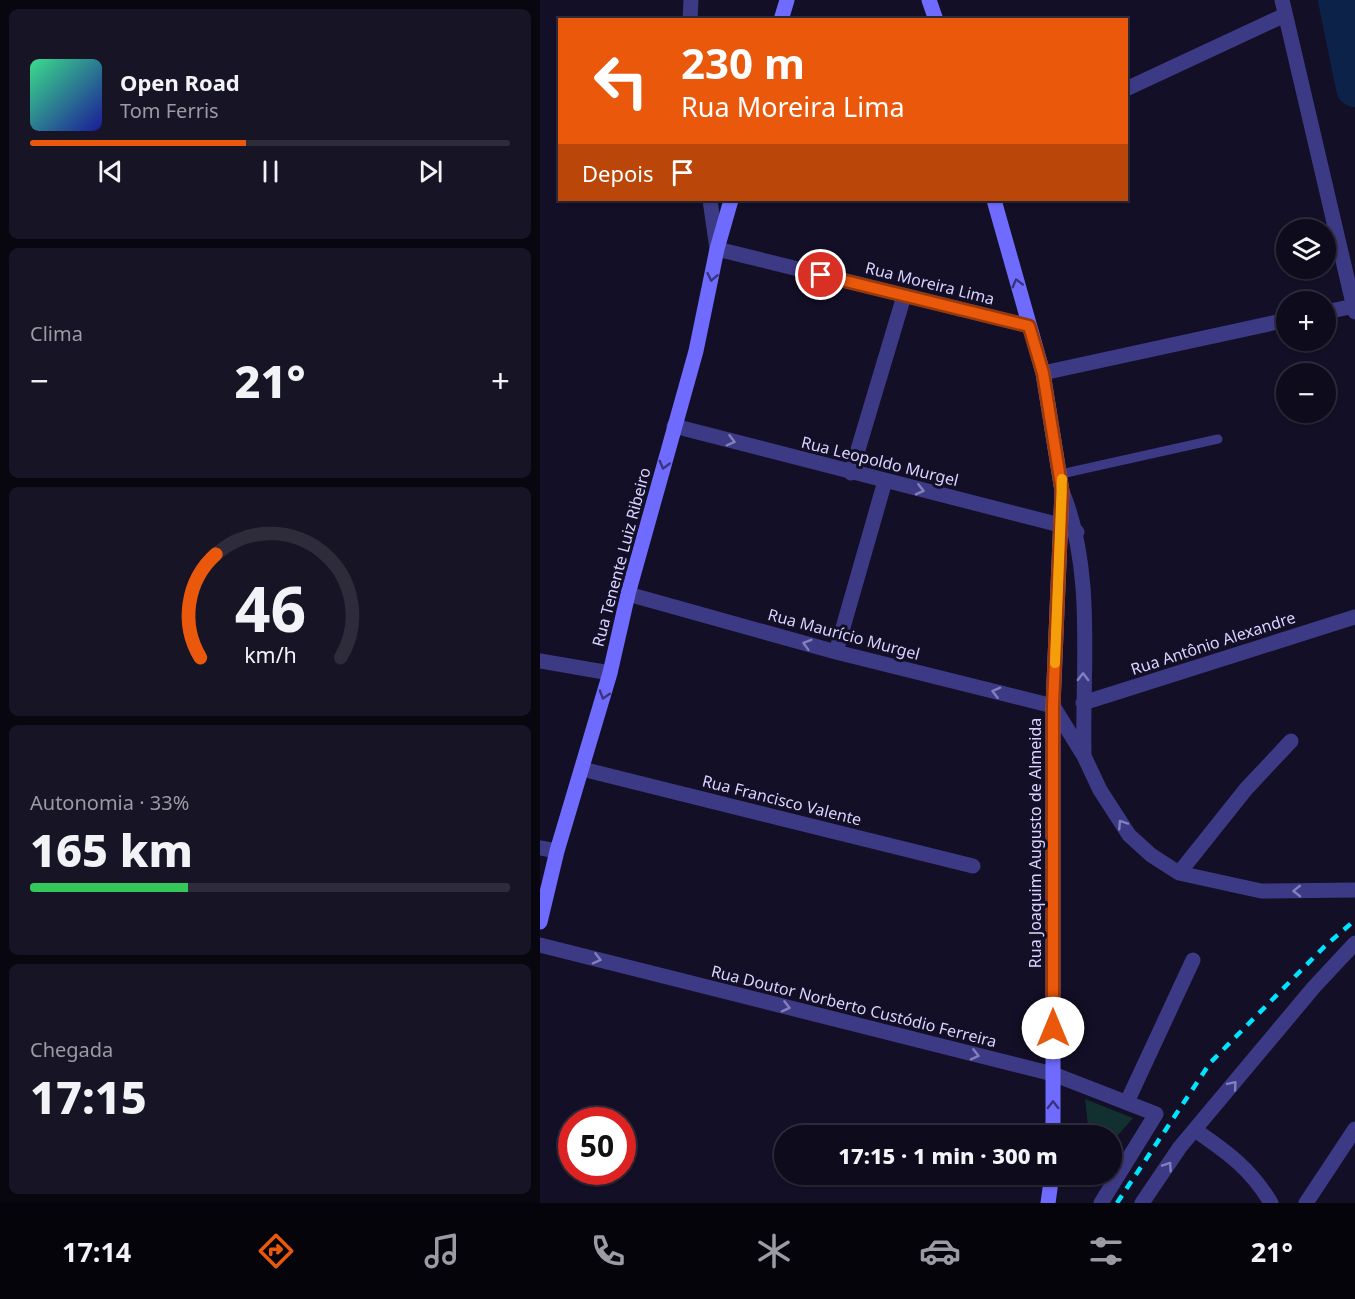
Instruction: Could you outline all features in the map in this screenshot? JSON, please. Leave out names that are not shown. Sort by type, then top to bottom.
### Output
[{"type":"main road","points":[[782,18],[787,0]]},
{"type":"main road","points":[[929,0],[935,18]]},
{"type":"main road","name":"Rua Tenente Luiz Ribeiro","points":[[540,922],[557,851],[610,673],[628,594],[696,351],[717,249],[731,201]]},
{"type":"main road","name":"Rua Joaquim Augusto de Almeida","points":[[994,201],[1043,373],[1061,474],[1053,706],[1053,1125]]},
{"type":"main road","points":[[1048,1203],[1050,1185]]},
{"type":"street","points":[[690,18],[691,0]]},
{"type":"street","points":[[1128,88],[1284,7],[1354,309],[1336,311]]},
{"type":"street","points":[[711,201],[717,249]]},
{"type":"street","name":"Rua Moreira Lima","points":[[717,249],[1029,326]]},
{"type":"street","points":[[851,473],[904,296]]},
{"type":"street","points":[[1043,373],[1276,322]]},
{"type":"street","name":"Rua Leopoldo Murgel","points":[[674,426],[1060,525],[1077,532]]},
{"type":"street","points":[[836,652],[885,481]]},
{"type":"street","points":[[1062,491],[1077,532],[1084,595],[1084,756]]},
{"type":"street","name":"Rua Maurício Murgel","points":[[628,594],[836,652],[1053,706]]},
{"type":"street","name":"Rua Antônio Alexandre","points":[[1083,703],[1355,617]]},
{"type":"street","points":[[540,661],[610,673]]},
{"type":"street","points":[[1053,706],[1084,756],[1100,790],[1129,835],[1151,855],[1179,873],[1262,891],[1355,890]]},
{"type":"street","points":[[1179,873],[1246,789],[1291,741]]},
{"type":"street","name":"Rua Francisco Valente","points":[[582,769],[973,866]]},
{"type":"street","points":[[540,848],[557,851]]},
{"type":"street","points":[[1142,1203],[1180,1147],[1314,987],[1355,943]]},
{"type":"street","name":"Rua Doutor Norberto Custódio Ferreira","points":[[540,945],[1053,1074],[1156,1114],[1101,1203]]},
{"type":"street","points":[[1127,1102],[1193,960]]},
{"type":"street","points":[[1306,1203],[1355,1129]]},
{"type":"street","points":[[1195,1130],[1234,1158],[1260,1183],[1271,1203]]},
{"type":"lane","points":[[1061,474],[1218,438]]},
{"type":"green space","points":[[1085,1099],[1133,1118],[1122,1131],[1122,1125],[1088,1125]]},
{"type":"waterway","points":[[1337,0],[1355,88]]},
{"type":"railway","points":[[1117,1203],[1210,1063],[1324,947],[1355,920]]},
{"type":"slow traffic","points":[[1055,663],[1062,479]]},
{"type":"route","points":[[821,275],[1029,326],[1043,373],[1062,491],[1053,706],[1053,1028]]}]
